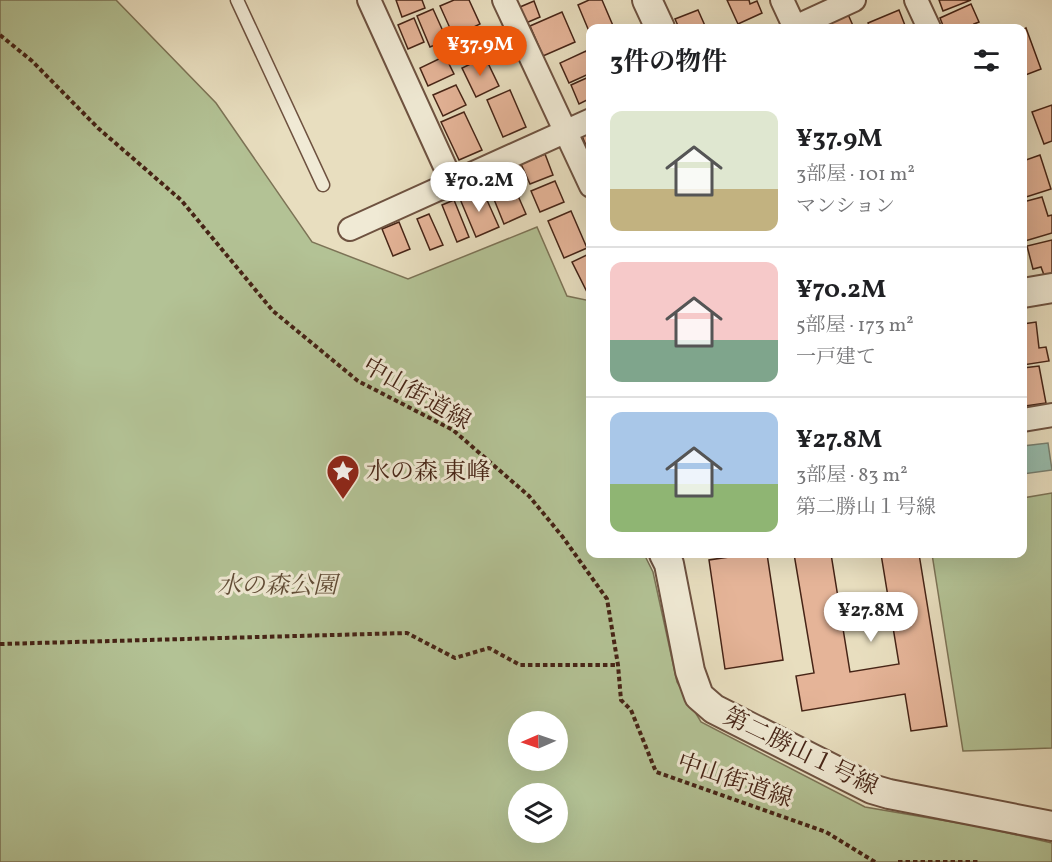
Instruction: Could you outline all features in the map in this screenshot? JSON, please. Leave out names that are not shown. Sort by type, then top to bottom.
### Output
[{"type":"street","points":[[369,0],[452,183]]},
{"type":"street","points":[[504,0],[586,176]]},
{"type":"street","points":[[647,0],[658,24]]},
{"type":"street","points":[[782,0],[792,24]]},
{"type":"street","points":[[803,24],[854,0]]},
{"type":"street","points":[[916,0],[927,24]]},
{"type":"street","points":[[350,229],[586,122]]},
{"type":"street","points":[[1027,419],[1052,415]]},
{"type":"street","name":"第二勝山１号線","points":[[666,558],[690,671],[699,696],[714,709],[872,789],[998,813],[1052,826]]},
{"type":"lane","points":[[237,0],[323,185]]},
{"type":"path","name":"中山街道線","points":[[0,35],[32,61],[98,128],[181,200],[273,311],[358,381],[453,430],[529,496],[562,536],[607,599],[618,665],[621,700],[631,710],[656,772],[826,832],[875,862]]},
{"type":"path","points":[[0,644],[407,633],[455,657],[489,648],[520,665],[618,665]]},
{"type":"path","points":[[898,862],[978,862]]},
{"type":"green space","name":"水の森公園","points":[[0,0],[116,0],[216,103],[312,242],[408,279],[537,227],[567,296],[586,300],[586,558],[646,558],[653,572],[677,682],[701,722],[865,807],[982,827],[1052,843],[1052,862],[0,862]]},
{"type":"green space","points":[[1052,493],[1052,748],[963,751],[933,558],[1027,558],[1027,497]]},
{"type":"shaded area","points":[[1048,443],[1052,470],[1027,473],[1027,446]]},
{"type":"building","points":[[396,0],[422,0],[425,8],[402,17]]},
{"type":"building","points":[[454,0],[469,0],[480,24],[454,37],[440,6]]},
{"type":"building","points":[[589,0],[602,0],[612,24],[586,24],[578,5]]},
{"type":"building","points":[[727,0],[749,0],[750,4],[757,1],[762,13],[738,24]]},
{"type":"building","points":[[939,0],[971,0],[943,11]]},
{"type":"building","points":[[534,1],[540,17],[526,23],[520,7]]},
{"type":"building","points":[[971,4],[979,22],[942,24],[940,18]]},
{"type":"building","points":[[433,9],[447,40],[430,47],[417,16]]},
{"type":"building","points":[[698,10],[704,24],[677,24],[675,19]]},
{"type":"building","points":[[899,10],[904,24],[868,24]]},
{"type":"building","points":[[562,12],[575,42],[543,56],[530,26]]},
{"type":"building","points":[[847,12],[852,24],[824,24]]},
{"type":"building","points":[[414,18],[424,42],[408,49],[398,25]]},
{"type":"building","points":[[486,30],[494,46],[462,62],[455,45]]},
{"type":"building","points":[[1027,31],[1041,69],[1027,74]]},
{"type":"building","points":[[586,51],[586,75],[569,83],[560,63]]},
{"type":"building","points":[[445,56],[454,74],[428,86],[420,68]]},
{"type":"building","points":[[485,57],[499,86],[476,97],[462,68]]},
{"type":"building","points":[[586,78],[586,100],[579,104],[571,85]]},
{"type":"building","points":[[456,85],[466,105],[443,116],[433,95]]},
{"type":"building","points":[[510,90],[526,127],[503,137],[487,100]]},
{"type":"building","points":[[1052,105],[1052,141],[1044,144],[1032,112]]},
{"type":"building","points":[[464,112],[482,150],[459,160],[441,122]]},
{"type":"building","points":[[545,154],[553,175],[530,184],[521,164]]},
{"type":"building","points":[[1040,155],[1051,189],[1027,197],[1027,160]]},
{"type":"building","points":[[508,173],[526,214],[504,224],[491,192],[498,189],[494,179]]},
{"type":"building","points":[[555,181],[564,202],[540,212],[531,191]]},
{"type":"building","points":[[482,189],[499,227],[476,237],[460,199]]},
{"type":"building","points":[[1042,197],[1048,216],[1052,215],[1052,233],[1027,240],[1027,201]]},
{"type":"building","points":[[454,200],[469,237],[457,242],[442,205]]},
{"type":"building","points":[[571,211],[586,248],[564,258],[548,221]]},
{"type":"building","points":[[429,214],[443,245],[430,250],[417,219]]},
{"type":"building","points":[[399,222],[410,249],[393,256],[382,229]]},
{"type":"building","points":[[1052,240],[1052,273],[1044,275],[1041,267],[1033,269],[1027,246]]},
{"type":"building","points":[[586,255],[586,290],[572,262]]},
{"type":"building","points":[[1036,322],[1039,348],[1046,347],[1049,361],[1027,364],[1027,323]]},
{"type":"building","points":[[1039,366],[1046,403],[1027,406],[1027,368]]},
{"type":"building","points":[[768,558],[783,660],[725,669],[709,560]]},
{"type":"building","points":[[795,558],[832,558],[850,672],[899,664],[882,558],[920,558],[947,726],[911,731],[905,694],[802,711],[796,676],[814,673]]},
{"type":"place","name":"水の森 東峰","points":[[343,500]]}]
